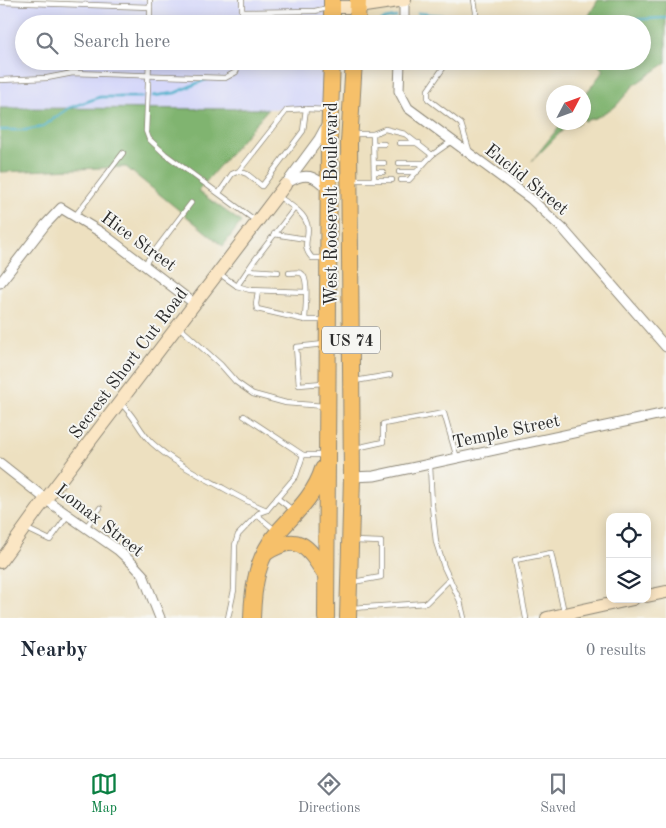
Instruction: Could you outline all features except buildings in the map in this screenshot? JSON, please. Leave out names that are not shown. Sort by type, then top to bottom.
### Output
[{"type":"highway","name":"West Roosevelt Boulevard","points":[[326,618],[328,258],[332,70]]},
{"type":"highway","name":"West Roosevelt Boulevard","points":[[348,613],[352,477],[349,135],[353,70]]},
{"type":"highway","points":[[252,618],[253,586],[264,554],[278,539],[296,526],[295,515],[311,496],[320,479],[327,457]]},
{"type":"highway","points":[[278,539],[304,546],[313,555],[326,575]]},
{"type":"street","points":[[331,3],[358,4],[404,0],[404,15]]},
{"type":"street","name":"Euclid Street","points":[[400,70],[399,91],[408,108],[531,200],[564,230],[666,347]]},
{"type":"street","name":"Secrest Short Cut Road","points":[[0,562],[319,140],[330,113]]},
{"type":"street","points":[[285,185],[298,176],[309,176],[320,180],[329,190]]},
{"type":"street","name":"Hice Street","points":[[0,283],[45,225],[61,208],[102,233],[196,304]]},
{"type":"street","name":"Temple Street","points":[[352,477],[374,476],[666,413]]},
{"type":"street","name":"Lomax Street","points":[[0,462],[46,499],[118,550],[143,575],[160,618]]},
{"type":"street","points":[[651,595],[666,592]]},
{"type":"street","points":[[557,616],[615,603]]},
{"type":"lane","points":[[150,0],[150,15]]},
{"type":"lane","points":[[242,0],[242,12],[315,11],[331,3]]},
{"type":"lane","points":[[474,0],[476,15]]},
{"type":"lane","points":[[0,2],[150,7]]},
{"type":"lane","points":[[149,70],[146,130],[149,139],[165,154],[257,222]]},
{"type":"lane","points":[[0,80],[47,78],[74,73],[225,78],[237,70]]},
{"type":"lane","points":[[442,70],[428,90],[428,99],[461,124],[470,155]]},
{"type":"lane","points":[[219,193],[232,174],[239,171],[287,110],[306,109],[330,113]]},
{"type":"lane","points":[[239,171],[247,174],[262,186],[303,131],[306,109]]},
{"type":"lane","points":[[349,135],[373,134],[386,129],[405,134],[432,155]]},
{"type":"lane","points":[[373,134],[374,180]]},
{"type":"lane","points":[[401,180],[409,180],[432,155],[452,141]]},
{"type":"lane","points":[[400,143],[418,143]]},
{"type":"lane","points":[[374,144],[384,144]]},
{"type":"lane","points":[[75,216],[123,153]]},
{"type":"lane","points":[[374,163],[384,163]]},
{"type":"lane","points":[[400,163],[424,163]]},
{"type":"lane","points":[[374,172],[384,172]]},
{"type":"lane","points":[[399,172],[417,172]]},
{"type":"lane","points":[[349,180],[392,180]]},
{"type":"lane","points":[[277,196],[303,216],[308,224],[307,252],[312,258],[328,258]]},
{"type":"lane","points":[[144,265],[192,203]]},
{"type":"lane","points":[[237,286],[294,209]]},
{"type":"lane","points":[[274,234],[306,239]]},
{"type":"lane","points":[[248,270],[278,272]]},
{"type":"lane","points":[[219,273],[237,286],[250,290],[306,292]]},
{"type":"lane","points":[[289,273],[301,273],[305,277],[305,320]]},
{"type":"lane","points":[[258,291],[257,309],[305,320],[328,320]]},
{"type":"lane","points":[[178,327],[221,365],[236,382],[253,394],[286,403],[327,406]]},
{"type":"lane","points":[[327,383],[299,385],[296,347],[328,344]]},
{"type":"lane","points":[[351,381],[390,375]]},
{"type":"lane","points":[[120,403],[127,409],[150,441],[164,453],[184,467],[246,502],[267,510]]},
{"type":"lane","points":[[352,449],[383,442],[383,424],[444,413],[457,458]]},
{"type":"lane","points":[[244,416],[303,454],[327,457]]},
{"type":"lane","points":[[228,618],[234,590],[235,546],[238,535],[257,515],[267,510],[296,476],[303,454]]},
{"type":"lane","points":[[430,464],[436,542],[444,567],[460,601],[464,618]]},
{"type":"lane","points":[[277,498],[295,515]]},
{"type":"lane","points":[[86,527],[100,508]]},
{"type":"lane","points":[[25,528],[50,540],[68,515]]},
{"type":"lane","points":[[257,515],[278,539]]},
{"type":"lane","points":[[349,583],[381,577],[381,542],[350,541]]},
{"type":"lane","points":[[526,618],[514,560],[551,553],[557,616]]},
{"type":"lane","points":[[348,613],[426,603],[450,579]]},
{"type":"shaded area","points":[[0,0],[330,0],[330,15],[15,15],[15,70],[330,70],[330,109],[0,108]]},
{"type":"green space","points":[[598,0],[666,0],[666,63],[634,85],[616,106],[591,119],[591,87],[604,70],[651,70],[651,15],[589,15]]},
{"type":"green space","points":[[0,108],[268,109],[198,191],[241,222],[223,246],[126,167],[0,172]]},
{"type":"green space","points":[[556,130],[563,130],[531,162]]},
{"type":"waterway","points":[[418,13],[440,15]]},
{"type":"waterway","points":[[651,19],[666,18]]},
{"type":"waterway","points":[[153,96],[175,93],[207,79]]},
{"type":"waterway","points":[[0,130],[26,130],[42,127],[69,108],[100,97],[142,97]]}]
